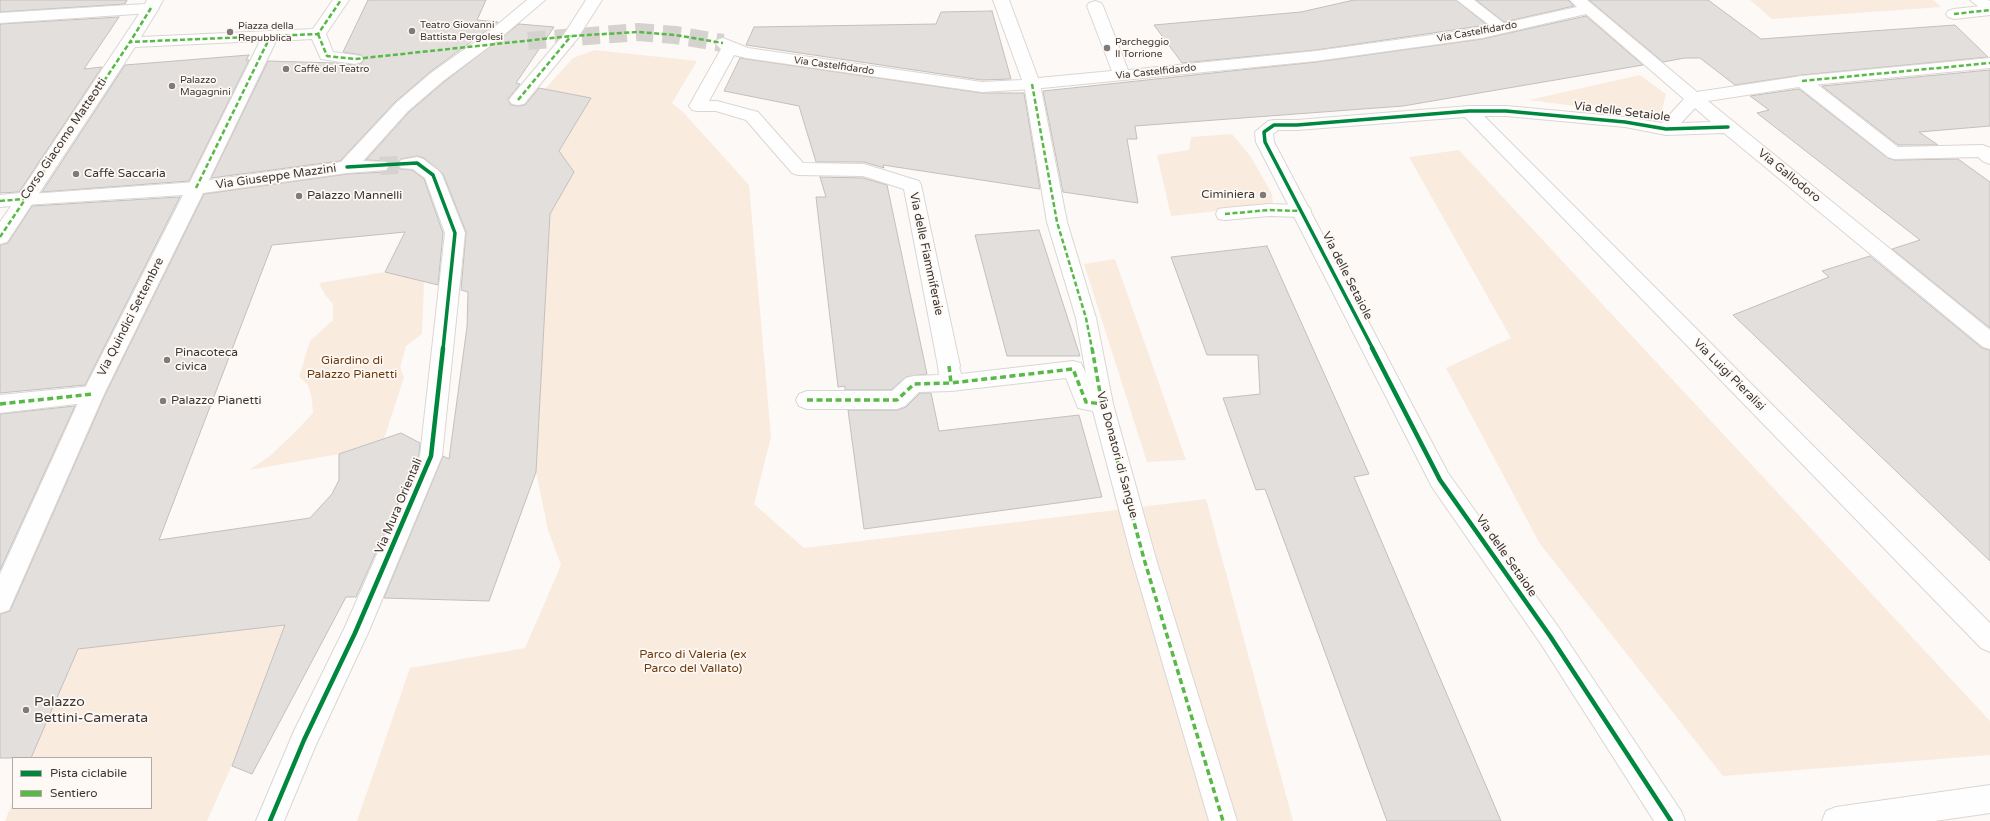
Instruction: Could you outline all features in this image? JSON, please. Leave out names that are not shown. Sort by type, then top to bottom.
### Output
[{"type":"street","points":[[318,34],[341,0]]},
{"type":"street","name":"Via Giuseppe Mazzini","points":[[0,201],[196,188],[347,167],[408,102],[437,76],[492,37],[537,0]]},
{"type":"street","points":[[518,100],[571,36],[594,0]]},
{"type":"street","name":"Via Donatori di Sangue","points":[[1001,0],[1032,84],[1057,222],[1086,318],[1102,404],[1144,559],[1223,821]]},
{"type":"street","points":[[1978,0],[1990,9]]},
{"type":"street","name":"Via Castelfidardo","points":[[726,46],[746,53],[982,87],[1032,84],[1316,56],[1502,28],[1588,3]]},
{"type":"street","name":"Via Gallodoro","points":[[1588,3],[1728,127],[1990,341]]},
{"type":"street","points":[[0,18],[153,4]]},
{"type":"street","points":[[130,42],[153,4]]},
{"type":"street","points":[[1095,6],[1122,75]]},
{"type":"street","points":[[1954,14],[1990,9]]},
{"type":"street","points":[[130,42],[318,34]]},
{"type":"street","points":[[318,34],[326,56],[355,59]]},
{"type":"street","name":"Via Quindici Settembre","points":[[0,602],[93,394],[271,35]]},
{"type":"street","name":"Corso Giacomo Matteotti","points":[[0,237],[130,42]]},
{"type":"street","name":"Via delle Fiammiferaie","points":[[726,46],[698,106],[717,106],[752,116],[798,169],[864,170],[912,185],[950,374]]},
{"type":"street","points":[[1666,129],[1694,98],[1802,81],[1990,63]]},
{"type":"street","points":[[1802,81],[1894,153],[1982,151],[1990,158]]},
{"type":"street","name":"Via delle Setaiole","points":[[1671,821],[1550,636],[1440,480],[1265,142],[1264,132],[1274,125],[1298,126],[1469,111],[1522,112],[1625,122],[1666,129],[1728,127]]},
{"type":"street","name":"Via Luigi Pieralisi","points":[[1469,111],[1990,640]]},
{"type":"street","name":"Via Mura Orientali","points":[[270,821],[304,740],[355,633],[431,456],[455,233],[433,175],[412,164]]},
{"type":"street","points":[[347,167],[380,166]]},
{"type":"street","points":[[1225,214],[1269,210],[1302,211]]},
{"type":"street","points":[[807,400],[897,400],[914,384],[950,374],[1073,369],[1086,402],[1102,404]]},
{"type":"street","points":[[0,404],[93,394]]},
{"type":"street","points":[[1836,821],[1990,799]]},
{"type":"lane","points":[[1464,0],[1502,28]]},
{"type":"green space","points":[[1750,0],[1933,0],[1941,7],[1772,19]]},
{"type":"green space","name":"Parco di Valeria (ex Parco del Vallato)","points":[[595,50],[697,61],[672,103],[683,112],[749,185],[771,437],[754,504],[804,548],[1206,499],[1293,821],[357,821],[410,668],[525,648],[561,565],[548,530],[536,472],[550,214],[574,172],[559,151],[591,98],[545,89],[573,58]]},
{"type":"green space","points":[[1640,75],[1666,94],[1660,117],[1600,105],[1575,106],[1529,100]]},
{"type":"green space","points":[[1232,134],[1251,157],[1272,194],[1273,205],[1171,216],[1157,155],[1189,150],[1191,137]]},
{"type":"green space","points":[[1459,150],[1990,721],[1990,755],[1723,776],[1540,544],[1446,368],[1511,338],[1409,157]]},
{"type":"green space","points":[[1115,259],[1186,460],[1147,462],[1084,264]]},
{"type":"green space","name":"Giardino di Palazzo Pianetti","points":[[385,272],[424,281],[422,334],[406,346],[400,368],[404,377],[384,439],[339,454],[249,470],[270,456],[313,413],[312,399],[308,385],[299,377],[310,341],[333,320],[333,304],[325,295],[319,283]]},
{"type":"green space","points":[[285,625],[236,756],[207,821],[5,821],[12,804],[12,809],[152,809],[152,757],[31,757],[78,649]]},
{"type":"building","points":[[0,0],[127,0],[125,4],[0,12]]},
{"type":"building","points":[[368,0],[486,0],[477,20],[498,22],[430,72],[395,102],[340,161],[211,178],[268,61],[355,65],[362,63],[364,58],[361,55],[343,52]]},
{"type":"building","points":[[1354,0],[1456,0],[1487,25],[1316,50],[1182,63],[1154,25],[1301,12]]},
{"type":"building","points":[[1476,0],[1568,0],[1574,6],[1504,22]]},
{"type":"building","points":[[1589,0],[1708,0],[1761,39],[1955,25],[1988,57],[1802,75],[1735,85],[1700,58],[1685,58],[1663,62]]},
{"type":"building","points":[[992,11],[1011,79],[982,80],[746,45],[754,27],[936,24],[941,12]]},
{"type":"building","points":[[1586,16],[1643,65],[1403,106],[1135,126],[1137,139],[1127,139],[1138,203],[1063,192],[1043,91],[1316,62],[1482,39]]},
{"type":"building","points":[[119,17],[84,69],[102,67],[19,192],[0,193],[0,24]]},
{"type":"building","points":[[519,24],[554,27],[516,83],[520,84],[508,99],[511,105],[525,105],[539,88],[591,98],[559,151],[574,172],[550,214],[536,472],[489,601],[384,598],[443,456],[449,459],[467,327],[468,292],[461,290],[466,232],[443,174],[424,158],[417,156],[401,159],[396,164],[400,169],[412,170],[424,179],[443,233],[438,285],[385,272],[405,232],[272,245],[159,540],[310,518],[332,494],[339,480],[339,454],[401,433],[420,443],[419,456],[356,597],[346,597],[252,774],[232,766],[285,625],[78,649],[31,757],[0,758],[0,614],[10,611],[105,395],[204,194],[347,174],[386,172],[390,166],[387,161],[366,160],[409,112],[444,82]]},
{"type":"building","points":[[249,55],[246,60],[249,60],[189,181],[42,192],[125,65]]},
{"type":"building","points":[[740,58],[982,93],[1024,93],[1040,189],[883,165],[884,168],[864,162],[816,162],[799,106],[724,91]]},
{"type":"building","points":[[1990,70],[1990,126],[1919,132],[1938,145],[1898,145],[1822,86]]},
{"type":"building","points":[[1799,89],[1888,158],[1894,160],[1958,159],[1990,182],[1990,328],[1892,249],[1920,240],[1757,113],[1769,110],[1750,96]]},
{"type":"building","points":[[820,177],[863,178],[887,185],[927,374],[906,377],[891,390],[845,390],[845,386],[838,387],[816,197],[826,197]]},
{"type":"building","points":[[180,197],[85,385],[0,393],[0,245],[8,243],[32,206]]},
{"type":"building","points":[[1039,230],[1080,356],[1007,356],[975,235]]},
{"type":"building","points":[[1267,246],[1369,474],[1354,477],[1501,821],[1387,821],[1265,489],[1256,490],[1223,398],[1260,394],[1258,355],[1207,355],[1171,257]]},
{"type":"building","points":[[1870,256],[1982,348],[1990,350],[1990,561],[1733,315],[1829,277],[1822,271]]},
{"type":"building","points":[[920,393],[931,393],[939,431],[1079,415],[1102,497],[864,529],[848,410],[898,410],[906,407]]},
{"type":"building","points":[[75,406],[0,570],[0,414]]},
{"type":"tunnel","points":[[528,41],[638,32],[675,35],[723,43]]},
{"type":"tunnel","points":[[380,166],[407,164]]},
{"type":"marked path","points":[[151,8],[130,42],[318,34],[341,0]]},
{"type":"marked path","points":[[1954,14],[1990,10]]},
{"type":"marked path","points":[[318,34],[327,56],[355,59],[571,36],[638,32],[675,35],[723,43]]},
{"type":"marked path","points":[[196,188],[271,35]]},
{"type":"marked path","points":[[518,100],[571,36]]},
{"type":"marked path","points":[[0,237],[130,42]]},
{"type":"marked path","points":[[1802,81],[1990,63]]},
{"type":"marked path","points":[[1032,84],[1057,222],[1086,318],[1102,404],[1144,559],[1223,821]]},
{"type":"marked path","points":[[0,201],[24,199]]},
{"type":"marked path","points":[[1225,214],[1269,210],[1302,211]]},
{"type":"marked path","points":[[949,366],[951,383],[1073,369],[1086,402],[1102,404]]},
{"type":"marked path","points":[[807,400],[897,400],[914,384],[951,383]]},
{"type":"marked path","points":[[0,404],[93,394]]},
{"type":"cycle path","points":[[1671,821],[1550,636],[1440,480],[1265,142],[1264,132],[1274,125],[1297,125],[1469,111],[1506,111],[1625,122],[1666,129],[1728,127]]},
{"type":"cycle path","points":[[270,821],[304,740],[355,633],[431,456],[455,233],[433,175],[417,163],[347,167]]},
{"type":"place","name":"Teatro Giovanni Battista Pergolesi","points":[[412,31]]},
{"type":"place","name":"Piazza della Repubblica","points":[[230,32]]},
{"type":"place","name":"Parcheggio Il Torrione","points":[[1107,48]]},
{"type":"place","name":"Caffè del Teatro","points":[[286,69]]},
{"type":"place","name":"Palazzo Magagnini","points":[[172,86]]},
{"type":"place","name":"Caffè Saccaria","points":[[76,174]]},
{"type":"place","name":"Ciminiera","points":[[1263,195]]},
{"type":"place","name":"Palazzo Mannelli","points":[[299,196]]},
{"type":"place","name":"Pinacoteca civica","points":[[167,360]]},
{"type":"place","name":"Palazzo Pianetti","points":[[163,401]]},
{"type":"place","name":"Palazzo Bettini-Camerata","points":[[26,710]]}]
